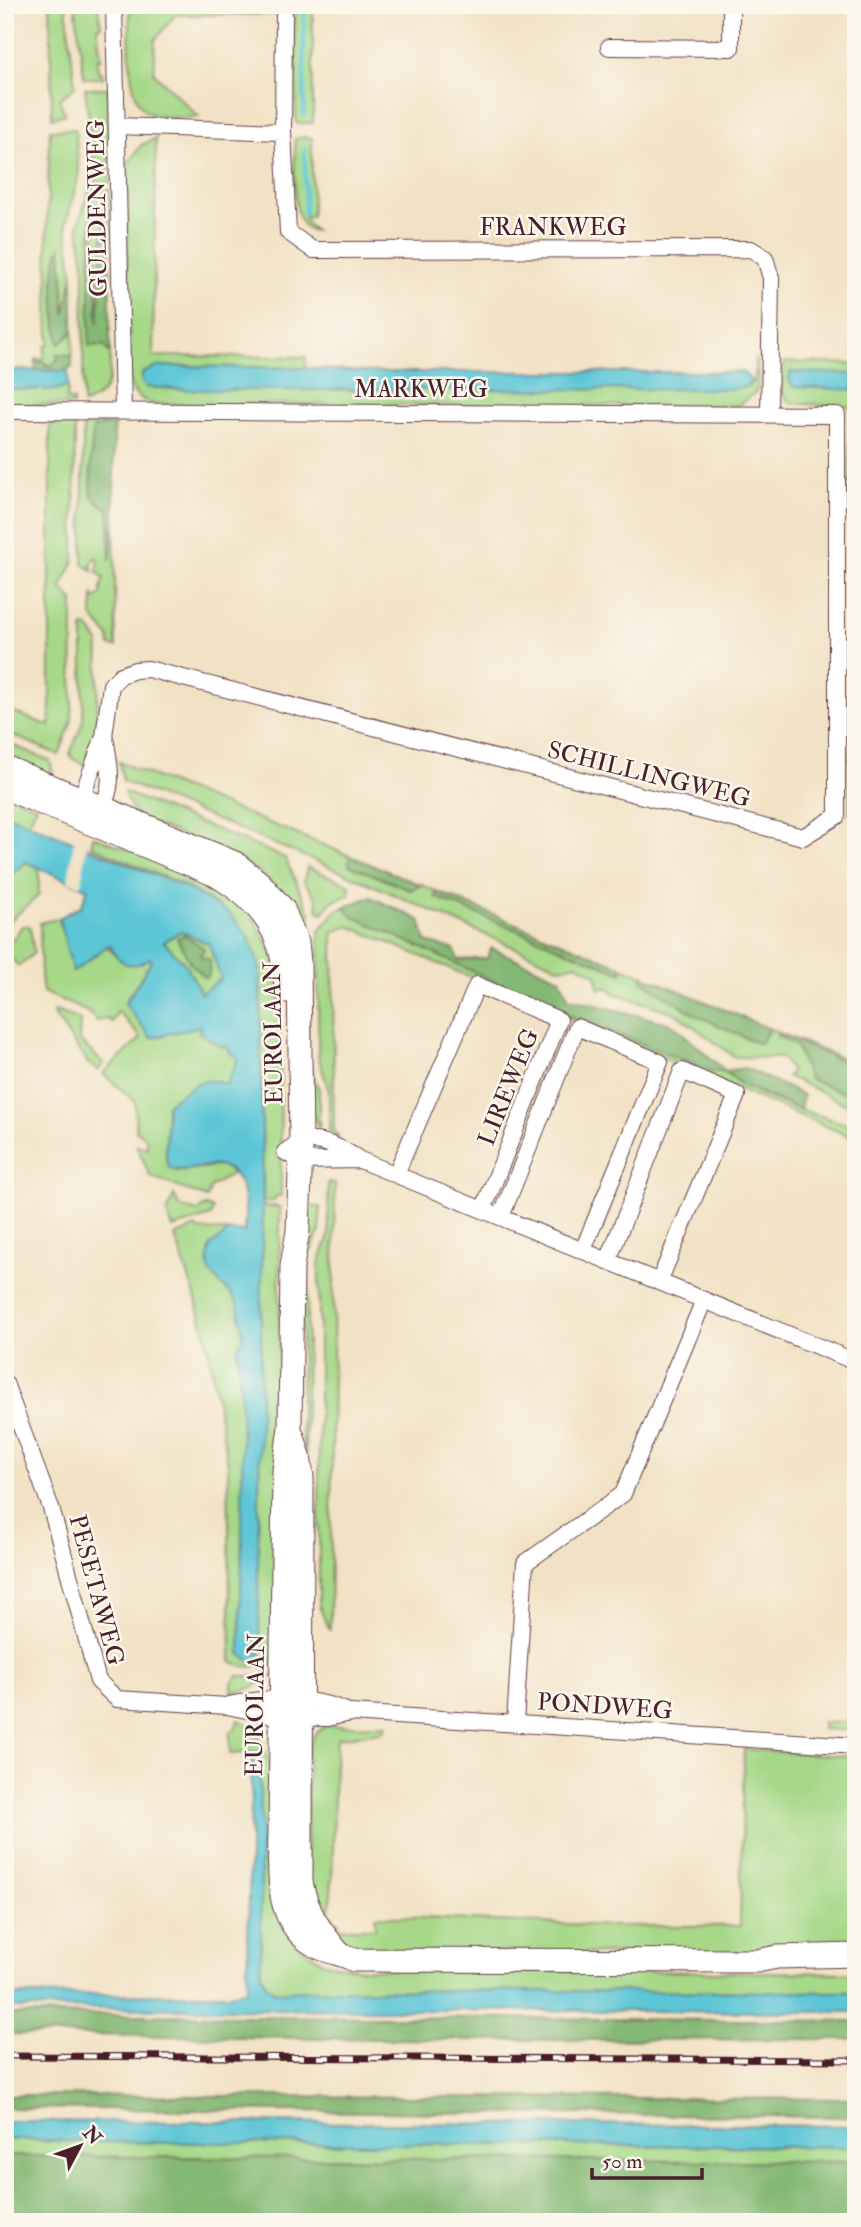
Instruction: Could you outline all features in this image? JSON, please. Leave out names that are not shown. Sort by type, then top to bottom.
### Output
[{"type":"main road","name":"EUROLAAN","points":[[5,766],[216,875],[249,898],[262,911],[271,926],[282,957],[298,1231],[292,1266],[290,1427],[302,1477],[291,1709],[301,1882],[304,1899],[314,1921],[339,1953],[354,1959],[757,1961],[777,1957],[856,1955]]},
{"type":"main road","name":"EUROLAAN","points":[[5,788],[91,809]]},
{"type":"main road","name":"EUROLAAN","points":[[757,1961],[778,1968],[856,1969]]},
{"type":"street","name":"GULDENWEG","points":[[114,5],[123,411]]},
{"type":"street","points":[[609,47],[731,48],[731,5]]},
{"type":"street","name":"FRANKWEG","points":[[284,13],[283,132],[288,232],[313,250],[751,249],[765,258],[771,278],[769,413]]},
{"type":"street","points":[[118,126],[283,132]]},
{"type":"street","name":"MARKWEG","points":[[5,411],[837,415]]},
{"type":"street","name":"SCHILLINGWEG","points":[[91,809],[110,684],[121,675],[148,669],[803,837],[838,816],[837,415]]},
{"type":"street","name":"SCHILLINGWEG","points":[[91,809],[111,782],[104,736]]},
{"type":"street","name":"LIREWEG","points":[[397,1174],[477,985],[559,1020],[482,1210]]},
{"type":"street","name":"LIREWEG","points":[[501,1217],[577,1027],[660,1062],[583,1251]]},
{"type":"street","points":[[608,1261],[682,1071],[737,1095],[659,1282]]},
{"type":"street","points":[[295,1152],[360,1160],[856,1362]]},
{"type":"street","points":[[514,1723],[525,1563],[623,1494],[704,1300]]},
{"type":"street","name":"PESETAWEG","points":[[5,1383],[51,1508],[98,1681],[117,1699],[227,1706],[257,1699],[291,1709]]},
{"type":"street","name":"PONDWEG","points":[[291,1709],[327,1718],[351,1713],[856,1746]]},
{"type":"green space","points":[[50,5],[66,5],[75,87],[59,99],[65,114],[52,118]]},
{"type":"green space","points":[[75,5],[98,5],[101,26],[97,27],[101,59],[97,60],[98,72],[102,72],[103,78],[84,78]]},
{"type":"green space","points":[[130,5],[313,5],[313,123],[296,123],[295,14],[175,15],[155,40],[154,73],[199,117],[168,118],[150,114],[136,96],[130,65]]},
{"type":"green space","points":[[85,88],[108,88],[110,184],[96,183]]},
{"type":"green space","points":[[75,129],[79,174],[66,224],[73,277],[65,318],[61,248],[59,343],[73,334],[72,356],[57,354],[58,359],[52,366],[35,359],[44,359],[45,346],[49,345],[47,225],[50,130]]},
{"type":"green space","points":[[156,138],[153,356],[306,357],[305,368],[160,366],[747,387],[755,381],[755,358],[759,382],[756,392],[737,406],[154,404],[145,401],[135,393],[129,381],[127,165],[141,145]]},
{"type":"green space","points":[[312,138],[312,216],[305,217],[315,231],[306,228],[300,220],[295,193],[295,139]]},
{"type":"green space","points":[[90,189],[110,190],[104,221],[98,337],[95,234],[92,220],[90,346],[103,345],[110,353],[110,371],[104,390],[83,404],[84,264],[78,225]]},
{"type":"green space","points":[[110,190],[110,353],[103,345],[89,346],[91,217],[95,234],[98,323],[106,193]]},
{"type":"green space","points":[[61,247],[65,314],[73,277],[73,334],[59,344],[54,280]]},
{"type":"green space","points":[[57,354],[72,356],[72,368],[68,368],[68,371],[36,370],[35,361],[52,366],[58,359]]},
{"type":"green space","points":[[784,362],[856,364],[856,664],[847,664],[850,407],[790,403],[780,390]]},
{"type":"green space","points":[[68,386],[67,400],[73,400],[73,405],[5,405],[5,389],[55,390]]},
{"type":"green space","points":[[75,423],[74,561],[61,587],[73,601],[72,720],[59,755],[5,732],[5,709],[50,726],[50,424]]},
{"type":"green space","points":[[85,423],[114,425],[93,428],[92,494],[97,502],[109,509],[110,552],[114,515],[116,647],[110,646],[109,637],[92,616],[93,595],[95,599],[101,595],[104,578],[97,572],[99,560],[94,559],[91,565],[93,571],[83,564]]},
{"type":"green space","points":[[114,425],[114,515],[110,561],[109,509],[97,502],[92,495],[91,463],[93,428]]},
{"type":"green space","points":[[83,627],[88,627],[99,642],[97,725],[88,766],[73,759],[70,754],[83,721]]},
{"type":"green space","points":[[855,713],[856,806],[849,813],[849,758]]},
{"type":"green space","points":[[5,742],[50,761],[53,774],[26,769],[5,761]]},
{"type":"green space","points":[[119,762],[350,856],[350,865],[410,890],[422,885],[438,892],[435,896],[622,972],[622,967],[644,976],[642,980],[759,1043],[770,1029],[856,1064],[856,1109],[787,1076],[792,1072],[782,1058],[735,1057],[675,1013],[614,993],[607,987],[599,989],[596,974],[576,964],[561,968],[359,879],[123,781]]},
{"type":"green space","points":[[124,792],[285,858],[310,913],[307,1058],[319,1090],[319,1128],[309,1102],[304,1073],[303,955],[298,928],[287,903],[265,877],[251,867],[219,850],[140,818]]},
{"type":"green space","points":[[5,793],[36,806],[29,824],[5,814]]},
{"type":"green space","points":[[93,836],[224,886],[249,908],[275,959],[280,1014],[281,1196],[276,1196],[274,1201],[263,1201],[260,967],[230,914],[185,886],[91,846]]},
{"type":"green space","points":[[350,856],[422,885],[411,890],[349,865]]},
{"type":"green space","points":[[26,862],[39,867],[39,895],[5,925],[5,902],[10,901],[12,884],[10,875]]},
{"type":"green space","points":[[307,867],[350,885],[349,895],[332,901],[323,913],[318,911],[317,899],[304,881]]},
{"type":"green space","points":[[438,892],[622,967],[622,973],[435,897]]},
{"type":"green space","points":[[370,897],[420,920],[426,942],[454,949],[458,960],[488,958],[491,948],[560,978],[568,998],[672,1024],[725,1071],[714,1072],[568,1015],[352,916],[345,907]]},
{"type":"green space","points":[[345,907],[352,916],[568,1015],[714,1072],[725,1071],[770,1098],[856,1127],[856,1139],[349,926],[333,932],[334,1134],[338,1135],[338,1139],[329,1138],[329,1091],[318,1056],[319,931],[337,910]]},
{"type":"green space","points":[[59,918],[74,971],[107,946],[115,955],[141,964],[150,958],[151,962],[127,999],[151,1038],[201,1026],[199,1032],[228,1046],[229,1051],[238,1059],[226,1086],[218,1081],[200,1082],[187,1091],[168,1151],[167,1159],[176,1171],[219,1166],[226,1167],[233,1173],[211,1187],[207,1198],[150,1176],[137,1146],[147,1148],[147,1139],[136,1130],[135,1101],[103,1074],[141,1038],[118,1011],[112,1022],[108,1019],[97,1021],[88,1012],[43,992],[40,923]]},
{"type":"green space","points":[[22,926],[30,926],[34,953],[19,966],[5,953],[5,943],[15,937]]},
{"type":"green space","points":[[181,931],[209,944],[222,979],[201,993],[186,965],[164,942]]},
{"type":"green space","points":[[184,935],[204,948],[200,956],[210,960],[209,975],[206,978],[190,963],[177,938]]},
{"type":"green space","points":[[644,976],[770,1029],[759,1044],[698,1016],[642,981]]},
{"type":"green space","points":[[55,1011],[80,1020],[79,1040],[104,1064],[98,1070],[88,1063],[53,1013]]},
{"type":"green space","points":[[777,1033],[856,1067],[856,1098],[809,1079],[796,1046],[777,1036]]},
{"type":"green space","points":[[745,1068],[803,1095],[800,1109],[741,1085],[725,1071]]},
{"type":"green space","points":[[328,1182],[335,1183],[330,1631],[319,1606],[319,1264],[329,1235]]},
{"type":"green space","points":[[174,1195],[179,1206],[197,1212],[206,1206],[213,1209],[211,1216],[173,1228],[167,1214]]},
{"type":"green space","points":[[246,1207],[280,1208],[278,1663],[248,1667],[231,1661],[228,1465],[206,1336],[175,1236],[196,1227],[198,1230],[244,1232]]},
{"type":"green space","points":[[303,1207],[320,1207],[320,1231],[308,1256],[305,1470],[301,1420]]},
{"type":"green space","points":[[856,1591],[856,1731],[822,1729],[822,1722],[847,1723]]},
{"type":"green space","points":[[237,1676],[272,1676],[251,1688],[232,1693],[232,1683]]},
{"type":"green space","points":[[238,1720],[253,1727],[270,1762],[295,1943],[324,1963],[363,1969],[856,1973],[856,1992],[275,1992],[266,1985],[261,1975],[258,1752],[230,1754],[230,1732],[235,1729]]},
{"type":"green space","points":[[387,1725],[382,1732],[337,1738],[329,1916],[333,1916],[334,1922],[338,1921],[339,1928],[375,1928],[375,1916],[609,1926],[740,1926],[744,1749],[856,1757],[856,1949],[745,1954],[374,1952],[352,1946],[324,1922],[306,1876],[308,1750],[314,1735],[325,1726]]},
{"type":"green space","points":[[5,2014],[856,2021],[856,2039],[476,2040],[5,2034]]},
{"type":"green space","points":[[5,2095],[856,2099],[856,2117],[8,2108]]},
{"type":"green space","points":[[5,2139],[94,2142],[856,2147],[856,2162],[5,2156]]},
{"type":"green space","points":[[5,2156],[856,2162],[856,2222],[5,2222]]},
{"type":"water","points":[[160,366],[305,368],[364,372],[743,372],[752,381],[747,387],[732,389],[189,390],[146,387],[142,382],[142,373]]},
{"type":"water","points":[[5,370],[68,371],[68,386],[55,390],[5,389]]},
{"type":"water","points":[[790,372],[856,374],[856,390],[794,387],[789,381]]},
{"type":"water","points":[[5,814],[187,888],[230,914],[247,934],[260,967],[263,1201],[258,1569],[260,1660],[250,1661],[240,1654],[242,1461],[237,1346],[243,1339],[241,1319],[236,1301],[214,1278],[208,1266],[211,1245],[227,1231],[244,1232],[244,1198],[237,1178],[230,1170],[220,1166],[207,1166],[178,1170],[169,1167],[166,1159],[167,1104],[202,1082],[226,1085],[238,1059],[229,1051],[228,1046],[221,1047],[199,1032],[201,1026],[151,1038],[125,1004],[151,962],[150,958],[137,964],[127,964],[118,958],[111,946],[107,946],[73,972],[59,918],[81,906],[88,889],[26,862],[10,875],[12,894],[10,901],[5,902]],"holes":[[[181,931],[209,944],[221,979],[201,993],[186,965],[164,942]]]},
{"type":"water","points":[[252,1752],[258,1752],[261,1807],[261,1975],[266,1985],[275,1992],[856,1992],[856,2012],[5,2008],[5,1995],[230,1994],[247,1990]]},
{"type":"water","points":[[5,2121],[856,2126],[856,2147],[94,2142],[5,2139]]},
{"type":"pier","points":[[74,841],[87,845],[81,886],[68,881]]},
{"type":"waterway","points":[[304,5],[304,115]]},
{"type":"waterway","points":[[305,149],[305,214]]},
{"type":"railway","points":[[5,2056],[856,2060]]}]
